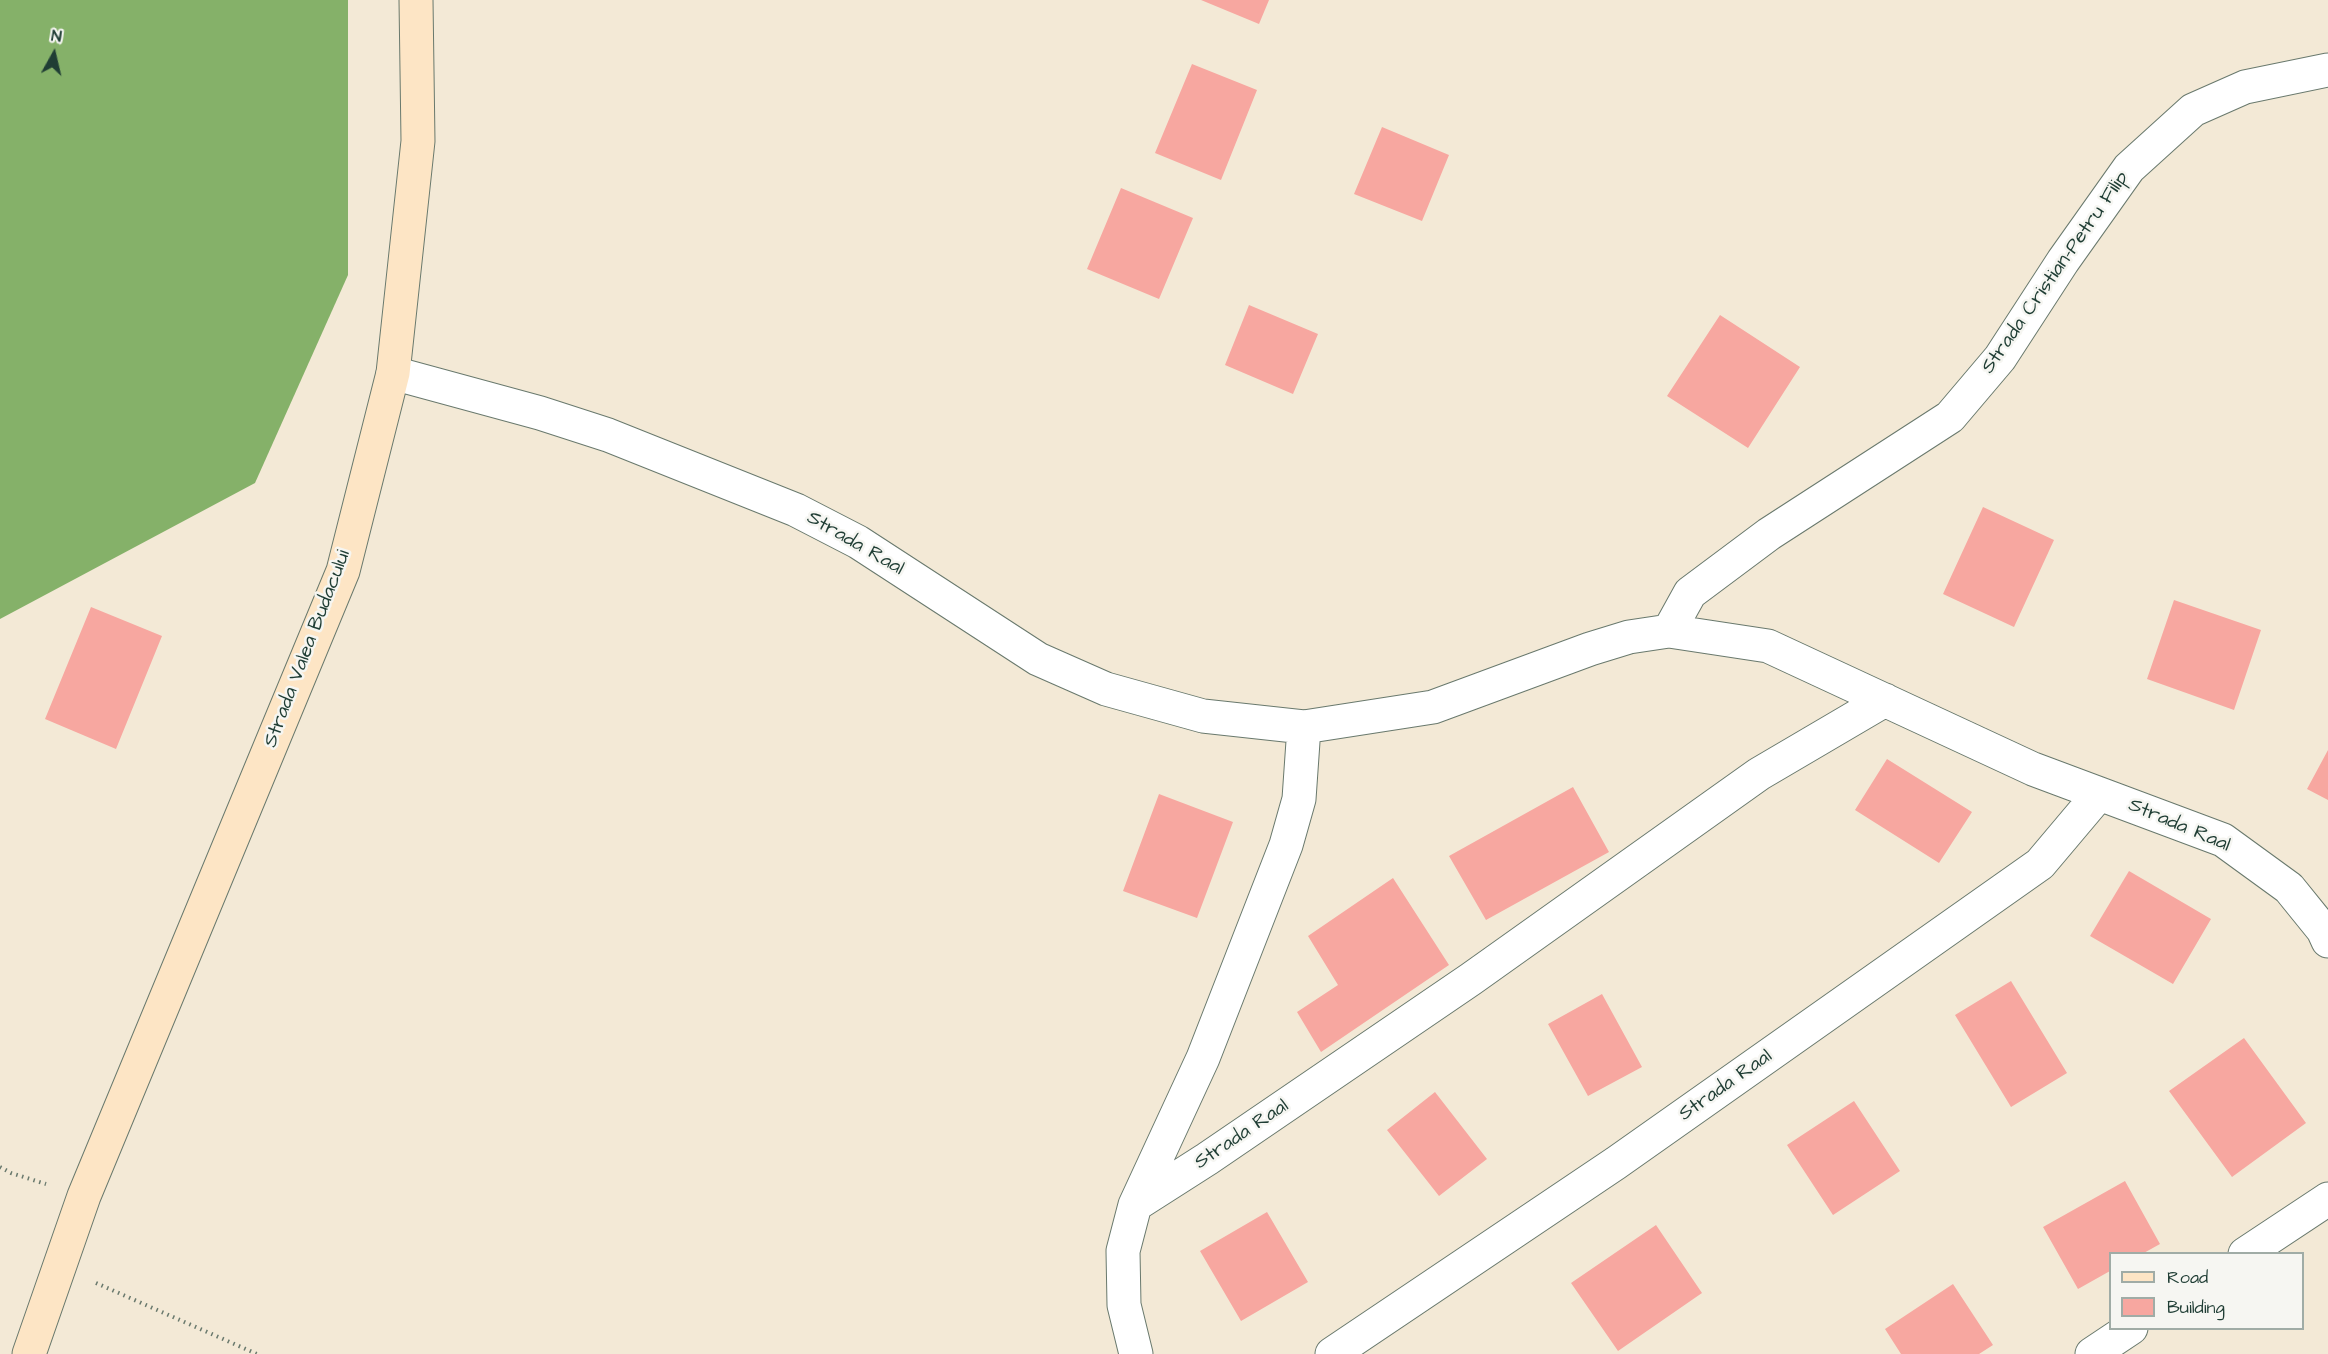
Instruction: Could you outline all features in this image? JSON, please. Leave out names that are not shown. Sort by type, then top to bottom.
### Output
[{"type":"main road","name":"Strada Valea Budacului","points":[[29,1354],[84,1196],[343,571],[393,373],[418,141],[416,0]]},
{"type":"street","name":"Strada Cristian-Petru Filip","points":[[1670,631],[1690,592],[1769,534],[1950,417],[2000,358],[2063,261],[2129,168],[2193,110],[2245,87],[2328,70]]},
{"type":"street","name":"Strada Raal","points":[[393,373],[540,413],[608,435],[796,510],[858,542],[1038,659],[1106,689],[1203,716],[1304,727],[1433,707],[1590,649],[1629,637],[1670,631],[1768,646],[2033,769],[2223,840],[2289,888],[2323,930],[2328,941]]},
{"type":"street","name":"Strada Raal","points":[[1135,1205],[1217,1153],[1461,986],[1759,774],[1885,700]]},
{"type":"street","points":[[1136,1354],[1124,1294],[1124,1251],[1135,1205],[1203,1058],[1286,845],[1299,799],[1304,727]]},
{"type":"street","name":"Strada Raal","points":[[1332,1354],[1616,1163],[2040,864],[2099,794]]},
{"type":"street","points":[[2248,1252],[2328,1199]]},
{"type":"street","points":[[2092,1354],[2129,1330]]},
{"type":"path","points":[[0,1167],[10,1173],[84,1196]]},
{"type":"path","points":[[60,1267],[257,1354]]},
{"type":"green space","points":[[0,0],[348,0],[348,275],[255,483],[0,619]]},
{"type":"building","points":[[1201,0],[1269,0],[1259,24]]},
{"type":"building","points":[[1192,64],[1257,90],[1221,180],[1155,153]]},
{"type":"building","points":[[1382,127],[1449,155],[1422,221],[1354,194]]},
{"type":"building","points":[[1121,188],[1193,218],[1159,299],[1087,269]]},
{"type":"building","points":[[1249,305],[1318,334],[1293,394],[1225,365]]},
{"type":"building","points":[[1720,315],[1800,367],[1748,448],[1667,396]]},
{"type":"building","points":[[1983,507],[2054,540],[2014,627],[1943,594]]},
{"type":"building","points":[[2174,600],[2261,630],[2234,710],[2147,679]]},
{"type":"building","points":[[91,607],[162,636],[116,749],[45,719]]},
{"type":"building","points":[[2328,750],[2328,800],[2307,789]]},
{"type":"building","points":[[1887,759],[1972,812],[1939,863],[1855,810]]},
{"type":"building","points":[[1573,787],[1609,852],[1486,920],[1449,856]]},
{"type":"building","points":[[1159,794],[1233,822],[1197,918],[1123,891]]},
{"type":"building","points":[[2129,871],[2211,919],[2173,984],[2090,936]]},
{"type":"building","points":[[1393,878],[1449,965],[1321,1052],[1297,1012],[1338,985],[1308,936]]},
{"type":"building","points":[[2011,981],[2067,1073],[2011,1107],[1955,1015]]},
{"type":"building","points":[[1602,994],[1642,1067],[1588,1096],[1548,1024]]},
{"type":"building","points":[[2244,1038],[2306,1123],[2232,1177],[2169,1091]]},
{"type":"building","points":[[1435,1092],[1487,1159],[1439,1196],[1387,1130]]},
{"type":"building","points":[[1854,1101],[1900,1171],[1833,1215],[1787,1145]]},
{"type":"building","points":[[2125,1181],[2160,1244],[2146,1252],[2109,1252],[2109,1272],[2078,1289],[2043,1227]]},
{"type":"building","points":[[1267,1212],[1308,1282],[1241,1321],[1200,1251]]},
{"type":"building","points":[[1656,1225],[1702,1293],[1618,1351],[1571,1283]]},
{"type":"building","points":[[1953,1284],[1993,1345],[1979,1354],[1901,1354],[1885,1329]]}]
